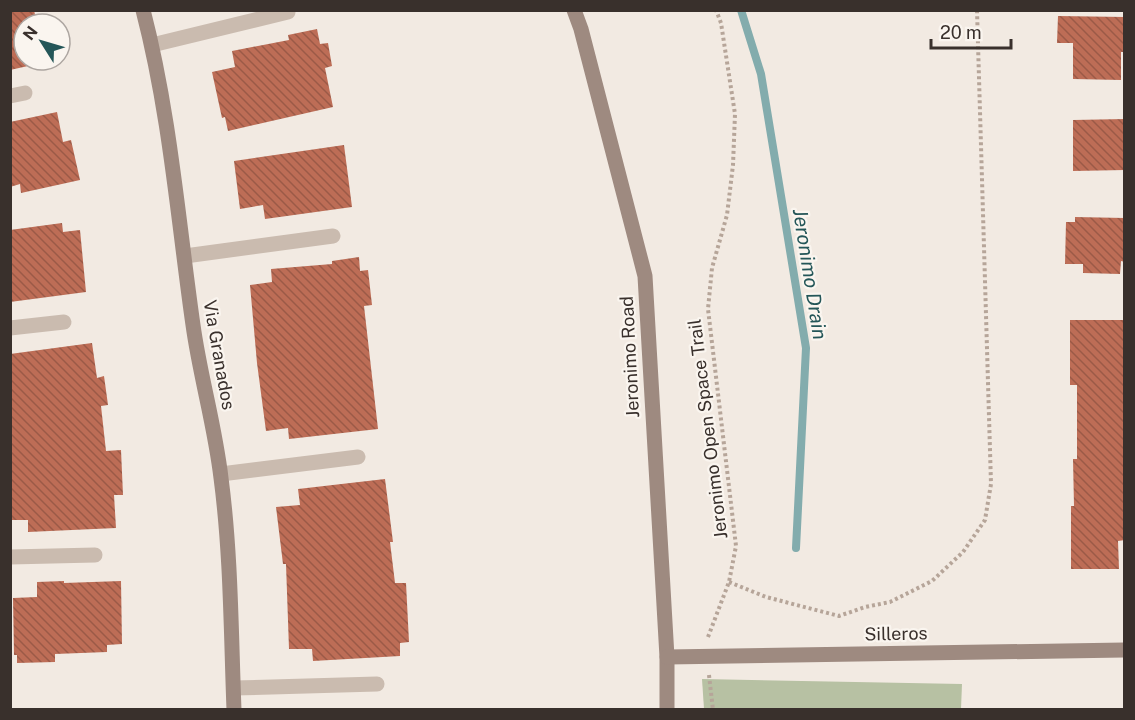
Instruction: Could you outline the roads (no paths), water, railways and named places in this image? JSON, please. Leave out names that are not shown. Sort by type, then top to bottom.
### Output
[{"type":"street","name":"Via Granados","points":[[143,10],[169,134],[193,327],[221,474],[226,513],[234,710]]},
{"type":"street","name":"Jeronimo Road","points":[[574,10],[581,28],[645,276],[667,657],[667,710]]},
{"type":"street","name":"Silleros","points":[[667,657],[1125,650]]},
{"type":"lane","points":[[152,45],[288,12]]},
{"type":"lane","points":[[185,256],[333,236]]},
{"type":"lane","points":[[10,328],[64,322]]},
{"type":"lane","points":[[221,474],[358,457]]},
{"type":"lane","points":[[10,557],[95,555]]},
{"type":"lane","points":[[234,688],[377,684]]},
{"type":"waterway","name":"Jeronimo Drain","points":[[741,10],[761,74],[806,348],[796,548]]}]
